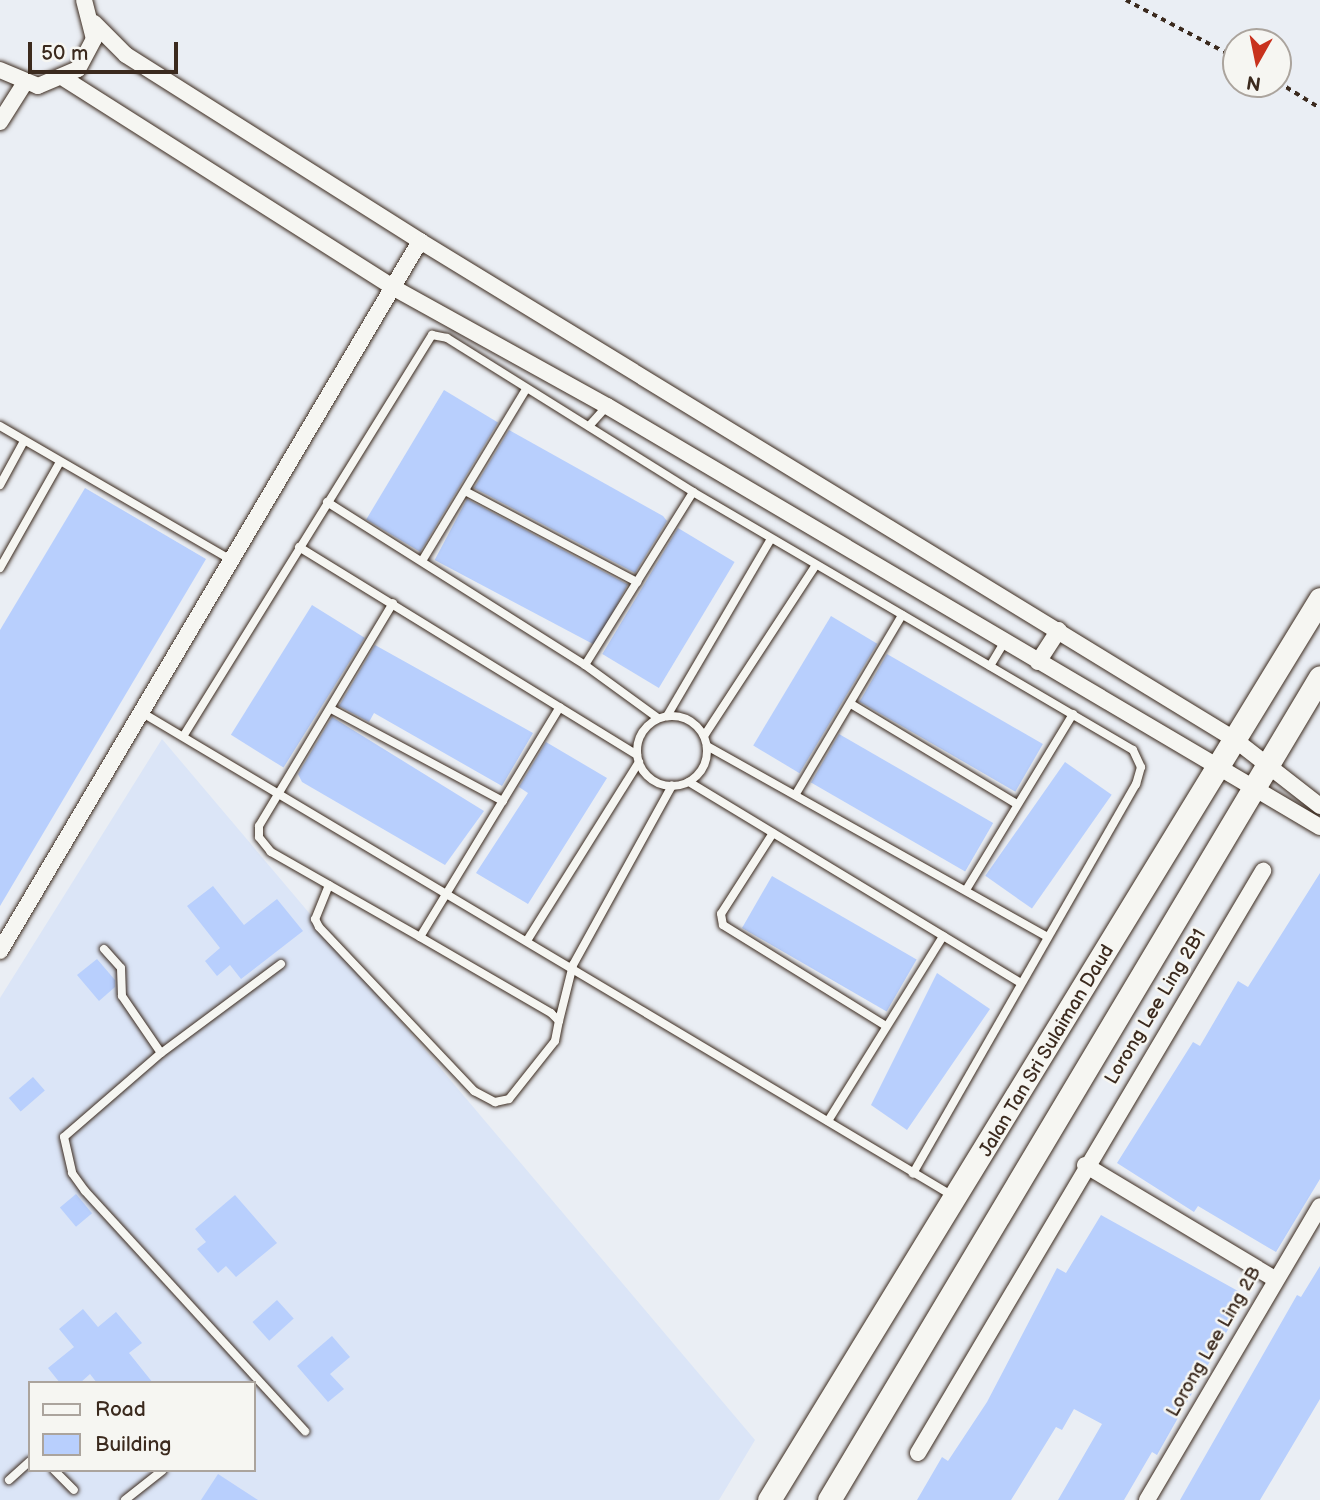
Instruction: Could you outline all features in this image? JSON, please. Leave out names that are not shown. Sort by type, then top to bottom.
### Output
[{"type":"main road","name":"Jalan Tan Sri Sulaiman Daud","points":[[769,1500],[958,1199],[1320,599]]},
{"type":"main road","points":[[829,1500],[1320,677]]},
{"type":"street","points":[[84,0],[94,23],[126,55],[420,241],[1059,629],[1234,739],[1269,763],[1320,806]]},
{"type":"street","points":[[0,70],[24,84],[65,79],[88,55],[94,23]]},
{"type":"street","points":[[65,79],[394,288],[607,406],[1216,770],[1320,827]]},
{"type":"street","points":[[0,122],[24,84]]},
{"type":"street","points":[[0,951],[138,710],[420,241]]},
{"type":"street","points":[[1038,662],[1059,629]]},
{"type":"street","name":"Lorong Lee Ling 2B1","points":[[918,1453],[1085,1165],[1263,871]]},
{"type":"street","points":[[1085,1165],[1275,1279]]},
{"type":"street","name":"Lorong Lee Ling 2B","points":[[1147,1500],[1320,1206]]},
{"type":"lane","points":[[184,735],[432,335],[447,338],[692,492],[1133,750],[1141,767],[913,1174]]},
{"type":"lane","points":[[422,561],[526,389]]},
{"type":"lane","points":[[589,426],[607,406]]},
{"type":"lane","points":[[0,426],[229,559]]},
{"type":"lane","points":[[0,485],[24,440]]},
{"type":"lane","points":[[0,568],[60,463]]},
{"type":"lane","points":[[465,491],[636,582]]},
{"type":"lane","points":[[585,665],[692,492]]},
{"type":"lane","points":[[299,547],[393,603],[638,758],[651,779],[672,786],[689,782],[704,767],[707,746],[704,736],[689,720],[663,717],[327,502]]},
{"type":"lane","points":[[528,939],[638,758],[641,733],[663,717],[771,539]]},
{"type":"lane","points":[[704,736],[816,565]]},
{"type":"lane","points":[[393,603],[333,710],[259,826],[259,836],[271,852],[559,1021]]},
{"type":"lane","points":[[797,792],[902,615]]},
{"type":"lane","points":[[990,666],[1004,643]]},
{"type":"lane","points":[[851,704],[1017,804]]},
{"type":"lane","points":[[420,937],[560,707]]},
{"type":"lane","points":[[138,710],[573,965],[958,1199]]},
{"type":"lane","points":[[333,710],[503,801]]},
{"type":"lane","points":[[966,890],[1073,714]]},
{"type":"lane","points":[[707,746],[797,792],[1047,937]]},
{"type":"lane","points":[[689,782],[1019,982]]},
{"type":"lane","points":[[329,885],[315,919],[320,928],[484,1099],[509,1099],[555,1041],[573,965],[672,786]]},
{"type":"lane","points":[[773,833],[721,915],[723,925],[886,1026]]},
{"type":"lane","points":[[828,1121],[943,936]]},
{"type":"lane","points":[[104,949],[121,968],[122,996],[161,1054]]},
{"type":"lane","points":[[254,1381],[72,1173],[64,1138],[161,1054],[281,964]]},
{"type":"lane","points":[[256,1383],[305,1431]]},
{"type":"lane","points":[[256,1397],[263,1391]]},
{"type":"lane","points":[[9,1480],[28,1463]]},
{"type":"lane","points":[[56,1472],[74,1490]]},
{"type":"lane","points":[[125,1500],[160,1472]]},
{"type":"path","points":[[1126,0],[1222,51]]},
{"type":"path","points":[[1292,91],[1320,108]]},
{"type":"shaded area","points":[[162,739],[755,1440],[719,1500],[0,1500],[0,998]]},
{"type":"building","points":[[444,390],[498,422],[420,552],[366,519]]},
{"type":"building","points":[[509,430],[663,516],[667,521],[635,573],[474,488]]},
{"type":"building","points":[[85,488],[206,559],[0,906],[0,630]]},
{"type":"building","points":[[467,499],[628,584],[595,645],[435,560]]},
{"type":"building","points":[[678,528],[735,562],[659,688],[602,654]]},
{"type":"building","points":[[312,605],[365,638],[284,768],[231,735]]},
{"type":"building","points":[[831,616],[877,644],[800,773],[753,745]]},
{"type":"building","points":[[375,645],[533,733],[502,786],[374,713],[369,722],[339,706]]},
{"type":"building","points":[[887,654],[1043,744],[1015,792],[860,702]]},
{"type":"building","points":[[332,717],[484,811],[445,865],[302,782],[298,774]]},
{"type":"building","points":[[839,734],[993,823],[965,871],[811,782]]},
{"type":"building","points":[[546,742],[607,778],[528,904],[476,873],[528,793],[519,787]]},
{"type":"building","points":[[1065,762],[1112,795],[1032,909],[985,876]]},
{"type":"building","points":[[1320,873],[1320,1179],[1276,1252],[1198,1206],[1194,1212],[1117,1163],[1193,1042],[1200,1046],[1238,981],[1248,987]]},
{"type":"building","points":[[772,876],[917,960],[887,1011],[742,928]]},
{"type":"building","points":[[213,886],[244,925],[277,899],[303,931],[241,979],[230,965],[217,976],[205,961],[220,948],[187,906]]},
{"type":"building","points":[[97,959],[115,980],[115,987],[99,1001],[77,975]]},
{"type":"building","points":[[937,973],[990,1009],[907,1130],[871,1105]]},
{"type":"building","points":[[33,1077],[45,1091],[21,1112],[9,1098]]},
{"type":"building","points":[[76,1194],[92,1213],[76,1227],[60,1207]]},
{"type":"building","points":[[235,1195],[277,1243],[236,1277],[226,1266],[218,1273],[197,1249],[206,1242],[195,1229]]},
{"type":"building","points":[[1101,1215],[1247,1296],[1157,1455],[1152,1452],[1124,1500],[1058,1500],[1102,1424],[1074,1409],[1062,1430],[1056,1427],[1011,1500],[917,1500],[942,1457],[948,1461],[987,1402],[1057,1268],[1066,1273]]},
{"type":"building","points":[[1320,1266],[1320,1399],[1260,1500],[1180,1500],[1297,1295],[1301,1297]]},
{"type":"building","points":[[277,1300],[294,1319],[269,1341],[252,1322]]},
{"type":"building","points":[[83,1309],[98,1327],[116,1312],[142,1343],[129,1353],[151,1381],[95,1381],[90,1374],[82,1381],[58,1381],[48,1368],[74,1347],[59,1329]]},
{"type":"building","points":[[332,1336],[350,1357],[330,1374],[344,1389],[328,1402],[297,1366]]},
{"type":"building","points":[[218,1474],[258,1500],[201,1500]]}]
